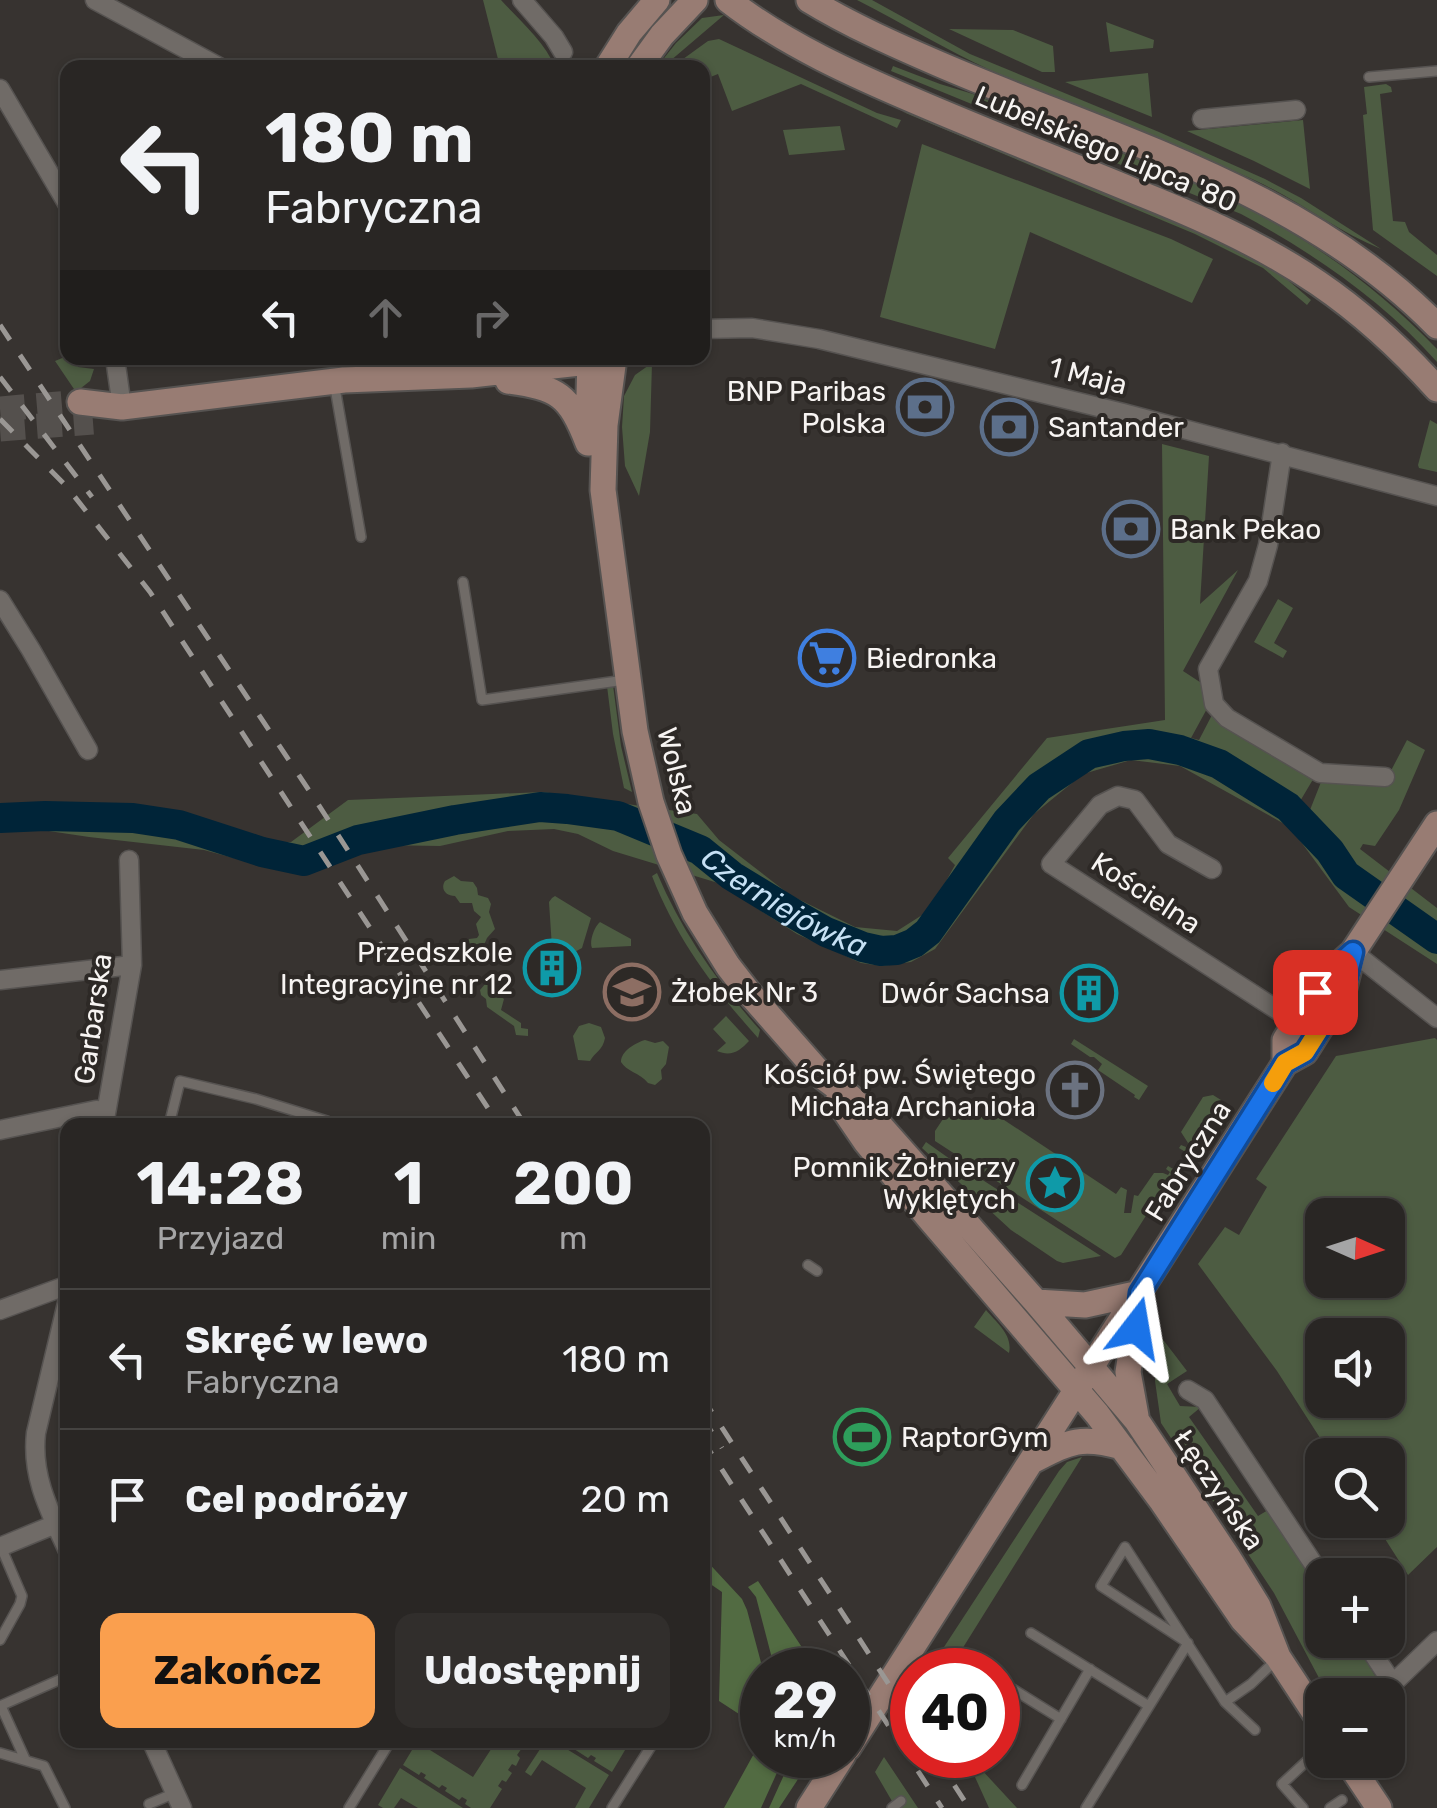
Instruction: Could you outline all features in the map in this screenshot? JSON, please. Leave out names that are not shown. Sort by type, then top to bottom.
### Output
[{"type":"street","points":[[95,0],[206,60]]},
{"type":"street","points":[[612,60],[657,0]]},
{"type":"street","points":[[644,60],[695,0]]},
{"type":"street","name":"Lubelskiego Lipca '80","points":[[728,0],[809,51],[882,87],[1160,201],[1258,247],[1316,281],[1352,308],[1437,388]]},
{"type":"street","name":"Lubelskiego Lipca '80","points":[[808,0],[912,52],[1278,208],[1364,263],[1437,326]]},
{"type":"street","points":[[529,7],[563,52]]},
{"type":"street","points":[[0,89],[60,191]]},
{"type":"street","points":[[1202,119],[1296,110]]},
{"type":"street","name":"1 Maja","points":[[710,331],[772,330],[829,342],[1282,453],[1437,496]]},
{"type":"street","points":[[116,365],[122,407]]},
{"type":"street","points":[[86,412],[338,380],[414,365]]},
{"type":"street","points":[[338,380],[471,375],[552,365]]},
{"type":"street","name":"Wolska","points":[[599,365],[588,442],[603,490]]},
{"type":"street","name":"Wolska","points":[[600,365],[605,425],[603,490],[636,731],[650,802],[683,888],[728,966],[823,1077],[849,1117],[1036,1302],[1092,1368]]},
{"type":"street","points":[[471,375],[533,384],[556,392],[575,412],[588,442]]},
{"type":"street","points":[[1282,453],[1268,545],[1258,582],[1208,669],[1214,704],[1227,718],[1320,772],[1384,777]]},
{"type":"street","points":[[0,600],[88,750]]},
{"type":"street","name":"Kościelna","points":[[1212,869],[1168,844],[1136,800],[1118,796],[1100,804],[1051,864],[1296,1022]]},
{"type":"street","name":"Fabryczna","points":[[1285,1063],[1285,1040],[1296,1022],[1324,978],[1353,952],[1437,824]]},
{"type":"street","name":"Garbarska","points":[[105,1118],[132,964],[129,860]]},
{"type":"street","points":[[1353,952],[1437,1018]]},
{"type":"street","name":"Fabryczna","points":[[870,1714],[1285,1063],[1305,1052],[1343,992],[1353,952]]},
{"type":"street","points":[[0,980],[132,964]]},
{"type":"street","points":[[0,1130],[96,1110],[105,1118]]},
{"type":"street","name":"Wolska","points":[[899,1164],[1077,1392]]},
{"type":"street","points":[[0,1310],[60,1288]]},
{"type":"street","points":[[1036,1302],[1085,1305],[1140,1293],[1128,1372],[1137,1421]]},
{"type":"street","points":[[60,1332],[34,1453],[36,1475],[60,1518]]},
{"type":"street","name":"Łęczyńska","points":[[1092,1368],[1137,1421],[1258,1606],[1278,1657]]},
{"type":"street","points":[[1188,1390],[1205,1400],[1309,1558]]},
{"type":"street","name":"Łęczyńska","points":[[1077,1392],[1122,1446],[1243,1620],[1278,1657],[1305,1698]]},
{"type":"street","points":[[1032,1461],[1074,1441],[1095,1440],[1122,1446]]},
{"type":"street","points":[[0,1547],[60,1523]]},
{"type":"street","points":[[1398,1678],[1437,1641]]},
{"type":"street","points":[[155,1748],[175,1799]]},
{"type":"street","points":[[808,1808],[828,1778]]},
{"type":"street","points":[[1359,1778],[1379,1808]]},
{"type":"lane","points":[[1368,78],[1437,71]]},
{"type":"lane","points":[[338,380],[361,537]]},
{"type":"lane","points":[[463,582],[482,700],[628,679]]},
{"type":"lane","points":[[172,1118],[180,1081],[317,1118]]},
{"type":"lane","points":[[0,1547],[22,1596],[0,1640]]},
{"type":"lane","points":[[1188,1644],[1102,1586],[1125,1547],[1188,1644],[1224,1702],[1255,1730]]},
{"type":"lane","points":[[1031,1633],[1149,1706]]},
{"type":"lane","points":[[1086,1808],[1188,1644]]},
{"type":"lane","points":[[1224,1702],[1278,1657]]},
{"type":"lane","points":[[1022,1786],[1090,1669]]},
{"type":"lane","points":[[25,1759],[1,1706],[60,1680]]},
{"type":"lane","points":[[1020,1694],[1060,1719]]},
{"type":"lane","points":[[348,1808],[386,1748]]},
{"type":"lane","points":[[612,1808],[650,1748]]},
{"type":"lane","points":[[0,1753],[44,1766],[64,1808]]},
{"type":"lane","points":[[1302,1808],[1282,1784],[1305,1763]]},
{"type":"lane","points":[[152,1807],[175,1799]]},
{"type":"lane","points":[[1330,1808],[1342,1800]]},
{"type":"green space","points":[[483,0],[501,0],[552,60],[498,60]]},
{"type":"green space","points":[[857,0],[872,0],[970,54],[1265,179],[1381,249],[1254,180],[992,71]]},
{"type":"green space","points":[[724,15],[671,60],[663,60],[676,43],[702,18]]},
{"type":"green space","points":[[1106,22],[1154,40],[1153,48],[1110,52]]},
{"type":"green space","points":[[949,29],[1013,30],[1053,46],[1055,72],[1042,72]]},
{"type":"green space","points":[[719,39],[877,113],[901,120],[897,128],[801,84],[732,111],[718,74],[710,77],[710,60],[682,60],[708,41]]},
{"type":"green space","points":[[893,66],[1141,161],[1268,219],[1345,268],[1393,307],[1437,349],[1437,362],[1393,318],[1345,279],[1241,214],[891,71]]},
{"type":"green space","points":[[1148,73],[1152,117],[1065,82]]},
{"type":"green space","points":[[1386,84],[1392,92],[1380,94],[1393,221],[1405,222],[1409,232],[1437,255],[1437,276],[1373,230],[1364,87]]},
{"type":"green space","points":[[903,112],[923,116],[1213,237],[1275,269],[1311,300],[1307,305],[1263,268],[1195,234]]},
{"type":"green space","points":[[1303,120],[1310,189],[1187,131]]},
{"type":"green space","points":[[840,126],[845,150],[789,155],[783,130]]},
{"type":"green space","points":[[922,144],[1171,239],[1213,259],[1192,303],[1030,232],[995,349],[880,317]]},
{"type":"green space","points":[[60,359],[60,365],[94,369],[90,381],[76,392],[55,361]]},
{"type":"green space","points":[[652,365],[650,432],[639,496],[625,466],[622,427],[624,396],[635,375]]},
{"type":"green space","points":[[1430,420],[1437,424],[1437,472],[1418,465]]},
{"type":"green space","points":[[1162,444],[1209,456],[1200,604],[1238,570],[1183,671],[1206,686],[1209,705],[1191,738],[1199,740],[1213,713],[1315,776],[1299,803],[1310,810],[1323,777],[1384,784],[1407,740],[1425,750],[1399,810],[1375,846],[1363,844],[1360,849],[1437,908],[1437,964],[1349,907],[1290,827],[1180,766],[1131,760],[1083,774],[1034,814],[935,949],[911,962],[882,966],[861,963],[797,934],[718,883],[554,829],[508,831],[440,846],[381,845],[305,869],[278,870],[204,850],[42,830],[0,832],[0,807],[44,802],[180,813],[268,843],[291,842],[348,800],[543,792],[697,814],[719,840],[790,895],[855,927],[897,931],[930,910],[955,865],[948,858],[1047,738],[1165,720]]},
{"type":"green space","points":[[1278,599],[1293,608],[1274,643],[1287,651],[1283,658],[1254,642]]},
{"type":"green space","points":[[613,685],[632,792],[624,788],[613,734],[607,686]]},
{"type":"green space","points":[[657,873],[702,956],[760,1030],[758,1038],[711,982],[684,942],[652,876]]},
{"type":"green space","points":[[454,876],[473,882],[478,895],[488,898],[491,904],[489,912],[495,929],[477,955],[469,954],[466,946],[469,939],[479,935],[476,924],[481,917],[472,903],[460,903],[445,892],[445,881]]},
{"type":"green space","points":[[555,896],[591,918],[582,948],[571,954],[570,962],[553,963],[549,902]]},
{"type":"green space","points":[[600,922],[631,939],[631,946],[592,948]]},
{"type":"green space","points":[[491,976],[495,978],[497,993],[504,999],[501,1010],[521,1023],[521,1028],[528,1029],[528,1036],[516,1035],[514,1026],[487,1007],[480,990]]},
{"type":"green space","points":[[726,1016],[749,1041],[731,1053],[717,1051],[726,1043],[713,1029]]},
{"type":"green space","points":[[589,1023],[601,1027],[604,1042],[590,1061],[578,1060],[573,1036],[579,1026]]},
{"type":"green space","points":[[1074,1039],[1148,1086],[1139,1100],[1098,1070],[1102,1064],[1071,1044]]},
{"type":"green space","points":[[645,1040],[663,1041],[669,1047],[662,1079],[655,1085],[621,1062],[626,1051]]},
{"type":"green space","points":[[1437,1040],[1437,1547],[1408,1575],[1405,1558],[1397,1558],[1384,1538],[1405,1538],[1405,1438],[1320,1438],[1307,1418],[1405,1418],[1405,1318],[1305,1318],[1305,1415],[1198,1264],[1225,1227],[1239,1235],[1267,1187],[1256,1179],[1336,1056]]},
{"type":"green space","points":[[1213,1095],[1221,1100],[1187,1153],[1179,1148],[1188,1143],[1181,1132],[1203,1097]]},
{"type":"green space","points":[[967,1102],[980,1104],[1116,1194],[1121,1187],[1127,1190],[1124,1213],[1131,1213],[1134,1195],[1138,1196],[1154,1173],[1168,1175],[1168,1166],[1175,1170],[1121,1255],[1115,1258],[935,1141],[935,1131],[951,1107]]},
{"type":"green space","points":[[926,1142],[1101,1256],[1057,1261],[1011,1230],[922,1148]]},
{"type":"green space","points":[[986,1310],[1006,1335],[1009,1353],[974,1327]]},
{"type":"green space","points":[[1158,1333],[1187,1371],[1167,1384],[1180,1406],[1201,1407],[1189,1417],[1258,1516],[1268,1510],[1305,1567],[1305,1652],[1274,1593],[1161,1423],[1155,1346]]},
{"type":"green space","points":[[1082,1457],[963,1648],[943,1648],[1059,1471],[1067,1462]]},
{"type":"green space","points":[[710,1565],[742,1599],[757,1648],[740,1648],[740,1715],[719,1701],[722,1592],[710,1584]]},
{"type":"green space","points":[[758,1581],[802,1648],[769,1648],[756,1597],[748,1587]]},
{"type":"green space","points":[[1308,1658],[1364,1658],[1377,1678],[1319,1678]]},
{"type":"green space","points":[[413,1748],[431,1748],[473,1777],[492,1748],[522,1748],[516,1766],[512,1764],[508,1770],[512,1773],[498,1786],[502,1789],[490,1808],[471,1808],[465,1804],[467,1800],[459,1800],[445,1791],[447,1788],[439,1788],[424,1778],[426,1775],[403,1765]]},
{"type":"green space","points":[[541,1748],[565,1748],[609,1775],[589,1808],[575,1808],[586,1788],[542,1760],[531,1776],[525,1772]]},
{"type":"green space","points":[[626,1748],[612,1772],[594,1761],[596,1758],[588,1758],[574,1749]]},
{"type":"green space","points":[[884,1757],[890,1766],[890,1778],[898,1778],[918,1808],[896,1808],[875,1772]]},
{"type":"green space","points":[[400,1768],[463,1808],[418,1808],[401,1798],[394,1808],[378,1805]]},
{"type":"green space","points":[[741,1778],[775,1778],[761,1808],[724,1808]]},
{"type":"green space","points":[[783,1778],[799,1778],[779,1808],[769,1808]]},
{"type":"green space","points":[[975,1778],[989,1778],[1017,1808],[989,1808]]},
{"type":"waterway","name":"Czerniejówka","points":[[0,818],[133,818],[179,825],[304,861],[358,840],[540,807],[618,816],[700,850],[732,876],[826,932],[863,947],[897,950],[928,932],[1007,821],[1039,787],[1089,754],[1149,744],[1219,764],[1288,807],[1330,851],[1346,875],[1437,939]]},
{"type":"tunnel","points":[[0,409],[80,402]]},
{"type":"tunnel","points":[[0,429],[93,422]]},
{"type":"railway","points":[[0,325],[318,804],[520,1118]]},
{"type":"railway","points":[[0,377],[92,497]]},
{"type":"railway","points":[[0,419],[67,487],[150,592],[494,1118]]},
{"type":"railway","points":[[710,1409],[890,1686]]},
{"type":"railway","points":[[710,1429],[722,1448]]},
{"type":"railway","points":[[710,1451],[942,1808]]},
{"type":"railway","points":[[950,1778],[969,1808]]},
{"type":"slow traffic","points":[[1273,1083],[1285,1063],[1305,1052],[1334,1006]]},
{"type":"place","name":"BNP Paribas Polska","points":[[925,407]]},
{"type":"place","name":"Santander","points":[[1009,427]]},
{"type":"place","name":"Bank Pekao","points":[[1131,529]]},
{"type":"place","name":"Biedronka","points":[[827,658]]},
{"type":"place","name":"Przedszkole Integracyjne nr 12","points":[[552,968]]},
{"type":"place","name":"Żłobek Nr 3","points":[[632,992]]},
{"type":"place","name":"Dwór Sachsa","points":[[1089,993]]},
{"type":"place","name":"Kościół pw. Świętego Michała Archanioła","points":[[1075,1090]]},
{"type":"place","name":"Pomnik Żołnierzy Wyklętych","points":[[1055,1183]]},
{"type":"place","name":"RaptorGym","points":[[862,1437]]},
{"type":"route","points":[[1136,1328],[1140,1293],[1285,1063],[1305,1052],[1343,992],[1353,952],[1324,978],[1315,992]]}]
